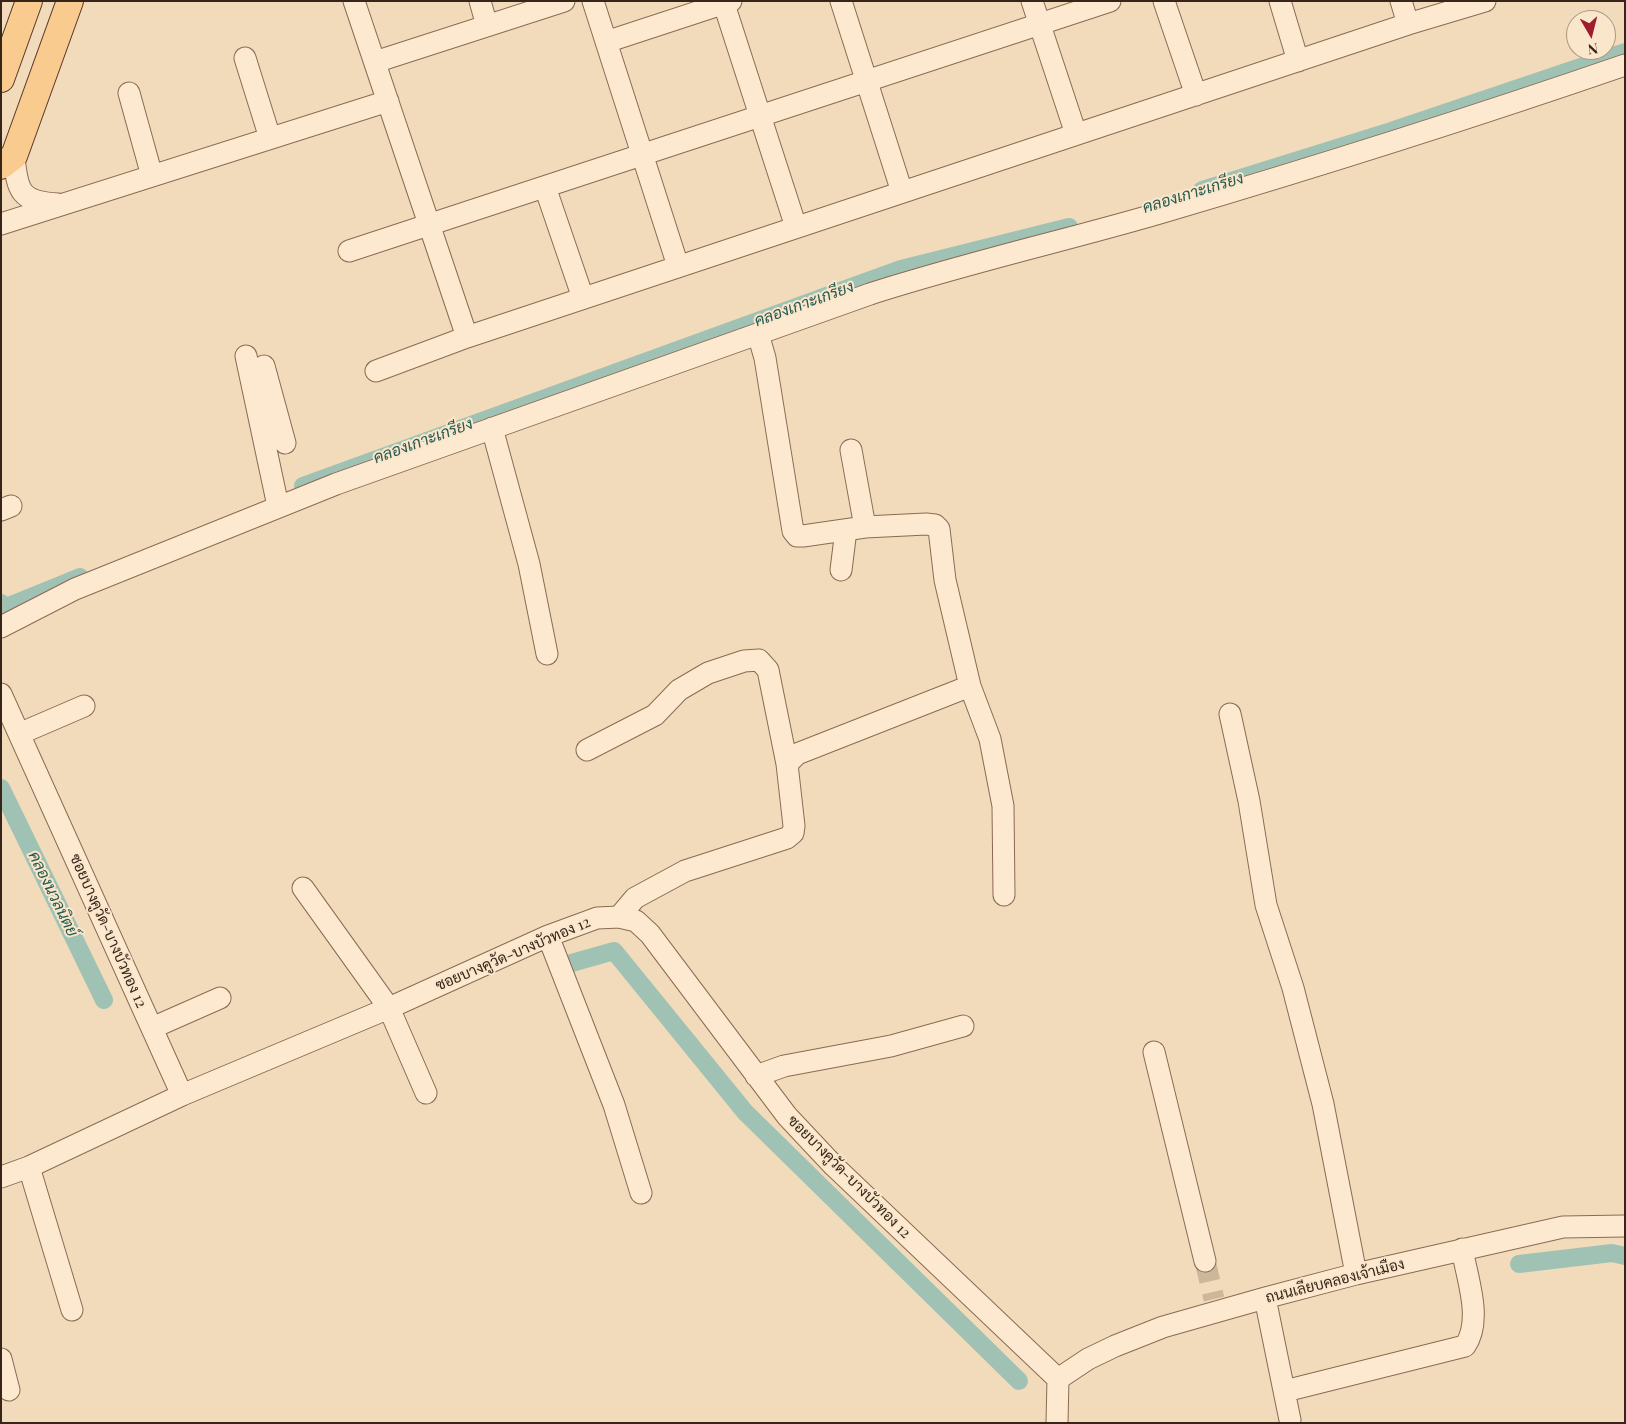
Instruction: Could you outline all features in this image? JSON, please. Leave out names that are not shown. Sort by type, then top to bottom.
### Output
[{"type":"main road","points":[[1,79],[29,1]]},
{"type":"main road","points":[[8,161],[70,1]]},
{"type":"street","points":[[354,1],[467,337]]},
{"type":"street","points":[[480,1],[486,26]]},
{"type":"street","points":[[375,62],[564,1]]},
{"type":"street","points":[[593,1],[678,266]]},
{"type":"street","points":[[841,1],[902,192]]},
{"type":"street","points":[[1032,1],[1076,134]]},
{"type":"street","points":[[349,251],[1110,1]]},
{"type":"street","points":[[1164,1],[1196,94]]},
{"type":"street","points":[[1280,1],[1298,61]]},
{"type":"street","points":[[1401,1],[1408,24]]},
{"type":"street","points":[[376,370],[467,337],[678,266],[1408,24],[1485,1]]},
{"type":"street","points":[[606,42],[726,2],[796,227]]},
{"type":"street","points":[[245,58],[270,138]]},
{"type":"street","points":[[1,627],[75,589],[277,499],[492,428],[938,272],[1159,213],[1528,99],[1625,65]]},
{"type":"street","points":[[129,93],[152,176]]},
{"type":"street","points":[[1,224],[388,101]]},
{"type":"street","points":[[8,161],[16,181],[24,194],[38,203],[63,204]]},
{"type":"street","points":[[545,187],[583,298]]},
{"type":"street","points":[[758,334],[765,358],[793,531],[797,536],[856,529],[926,524],[935,525],[939,529],[945,580],[970,686],[990,739],[1003,806],[1004,895]]},
{"type":"street","points":[[255,361],[285,444],[277,499]]},
{"type":"street","points":[[492,428],[528,564],[547,654]]},
{"type":"street","points":[[842,570],[856,529],[851,450]]},
{"type":"street","points":[[587,750],[655,715],[679,690],[708,673],[744,661],[759,660],[768,670],[787,764],[794,826],[793,833],[787,838],[685,871],[635,898],[619,917]]},
{"type":"street","points":[[787,764],[797,754],[970,686]]},
{"type":"street","name":"ซอยบางคูวัด-บางบัวทอง 12","points":[[1,694],[11,726],[182,1095],[389,1008],[548,936],[597,918],[619,917],[636,921],[650,934],[787,1116],[834,1166],[1058,1379]]},
{"type":"street","points":[[11,726],[84,706]]},
{"type":"street","points":[[1230,714],[1249,801],[1266,905],[1293,988],[1323,1104],[1356,1274]]},
{"type":"street","points":[[303,888],[389,1008],[426,1093]]},
{"type":"street","points":[[548,936],[614,1105],[640,1193]]},
{"type":"street","points":[[152,1028],[220,998]]},
{"type":"street","points":[[756,1076],[784,1066],[892,1046],[963,1026]]},
{"type":"street","points":[[1154,1052],[1205,1261]]},
{"type":"street","points":[[1,1178],[29,1167],[182,1095]]},
{"type":"street","points":[[29,1167],[72,1310]]},
{"type":"street","name":"ถนนเลียบคลองเจ้าเมือง","points":[[1058,1379],[1088,1359],[1114,1346],[1215,1306],[1265,1298],[1356,1274],[1563,1227],[1625,1226]]},
{"type":"street","points":[[1285,1391],[1465,1346],[1472,1336],[1474,1322],[1462,1250]]},
{"type":"street","points":[[1265,1298],[1290,1420]]},
{"type":"street","points":[[1,1359],[9,1390]]},
{"type":"street","points":[[1058,1379],[1058,1423]]},
{"type":"waterway","name":"คลองเกาะเกรียง","points":[[1202,190],[1391,131],[1625,52]]},
{"type":"waterway","name":"คลองเกาะเกรียง","points":[[303,486],[901,269],[1069,227]]},
{"type":"waterway","name":"คลองเกาะเกรียง","points":[[1,603],[6,607],[80,577]]},
{"type":"waterway","name":"คลองนวลนิตย์","points":[[1,788],[104,1000]]},
{"type":"waterway","points":[[568,964],[614,951],[745,1112],[1019,1381]]},
{"type":"waterway","points":[[1519,1264],[1612,1253],[1625,1256]]},
{"type":"tunnel","points":[[1205,1261],[1214,1299]]}]
